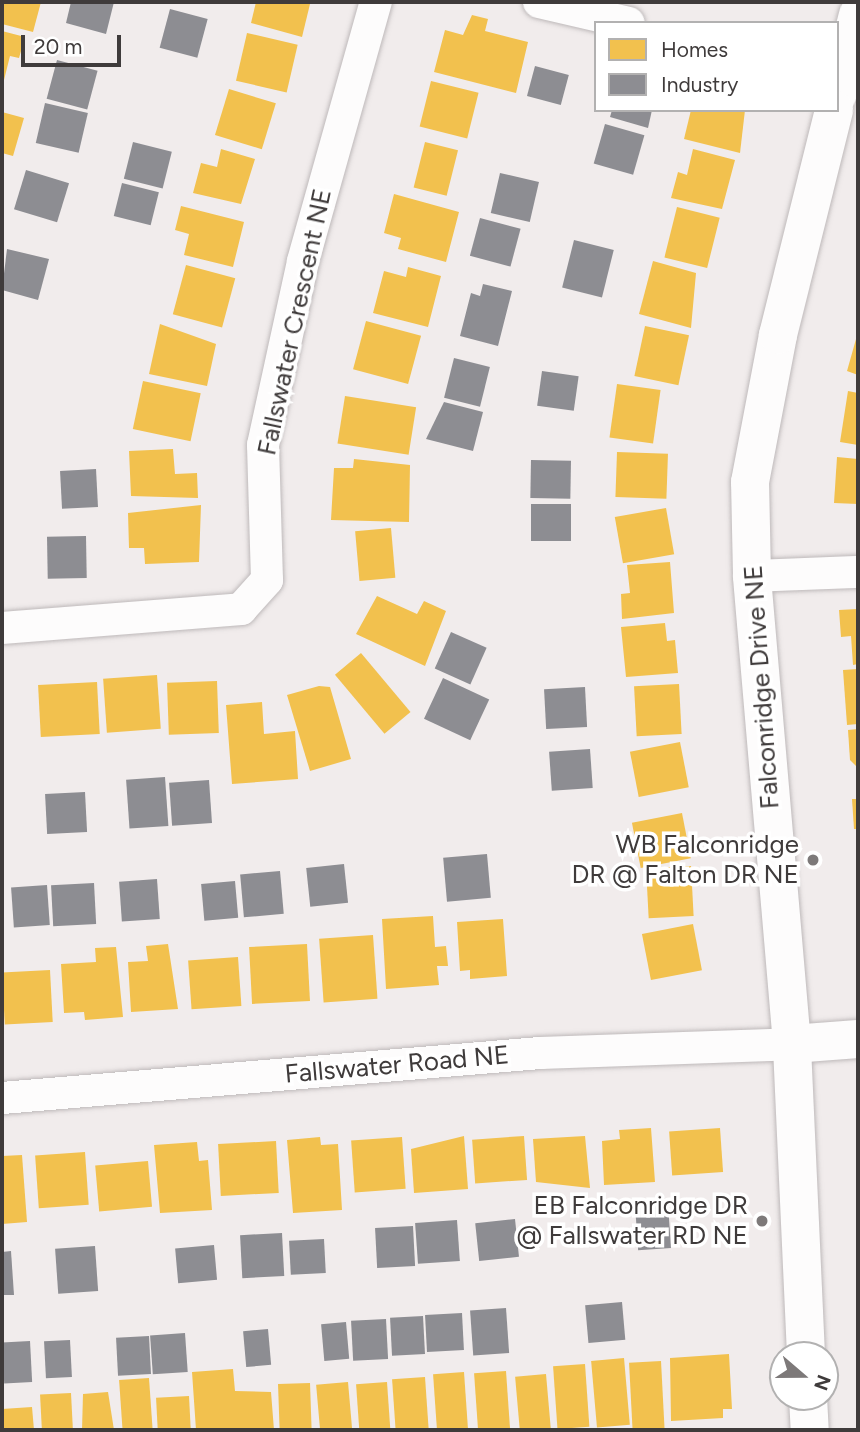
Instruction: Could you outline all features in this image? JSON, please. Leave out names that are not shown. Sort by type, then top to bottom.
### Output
[{"type":"street","name":"Fallswater Crescent NE","points":[[2,628],[241,609],[267,580],[263,445],[303,261],[376,2]]},
{"type":"street","points":[[539,2],[620,21]]},
{"type":"street","points":[[839,80],[858,15]]},
{"type":"street","name":"Falconridge Drive NE","points":[[805,1341],[792,1044],[752,576],[750,482],[778,335],[834,112]]},
{"type":"street","points":[[752,576],[858,572]]},
{"type":"street","points":[[792,1044],[858,1039]]},
{"type":"street","name":"Fallswater Road NE","points":[[2,1098],[540,1053],[792,1044]]},
{"type":"street","points":[[809,1411],[810,1430]]},
{"type":"building: Homes","points":[[2,2],[41,2],[33,32],[2,24]]},
{"type":"building: Homes","points":[[256,2],[310,4],[302,37],[251,23]]},
{"type":"building: Homes","points":[[472,15],[488,19],[485,31],[528,42],[516,93],[434,72],[445,30],[463,35]]},
{"type":"building: Homes","points":[[2,31],[25,37],[19,58],[10,56],[3,84]]},
{"type":"building: Homes","points":[[247,33],[298,45],[287,92],[236,81]]},
{"type":"building: Homes","points":[[431,81],[479,93],[467,138],[420,127]]},
{"type":"building: Homes","points":[[229,89],[276,103],[262,149],[215,135]]},
{"type":"building: Homes","points":[[2,112],[24,118],[13,156],[2,153]]},
{"type":"building: Homes","points":[[691,112],[745,112],[740,153],[684,139]]},
{"type":"building: Homes","points":[[425,142],[458,150],[447,196],[414,188]]},
{"type":"building: Homes","points":[[221,149],[255,159],[241,204],[193,193],[201,163],[217,167]]},
{"type":"building: Homes","points":[[693,149],[735,160],[722,209],[671,198],[678,172],[687,175]]},
{"type":"building: Homes","points":[[394,194],[459,212],[446,262],[398,249],[401,238],[384,233]]},
{"type":"building: Homes","points":[[181,206],[244,222],[233,267],[184,255],[189,234],[175,230]]},
{"type":"building: Homes","points":[[677,207],[720,218],[707,268],[664,257]]},
{"type":"building: Homes","points":[[653,261],[696,273],[691,328],[639,314]]},
{"type":"building: Homes","points":[[186,265],[235,278],[222,327],[173,314]]},
{"type":"building: Homes","points":[[408,267],[441,276],[428,327],[373,313],[384,271],[406,277]]},
{"type":"building: Homes","points":[[366,321],[421,336],[408,384],[353,369]]},
{"type":"building: Homes","points":[[160,324],[216,344],[207,386],[149,374]]},
{"type":"building: Homes","points":[[645,326],[689,335],[678,385],[634,376]]},
{"type":"building: Homes","points":[[858,332],[858,375],[847,371]]},
{"type":"building: Homes","points":[[143,381],[201,393],[191,441],[133,429]]},
{"type":"building: Homes","points":[[617,384],[661,390],[653,444],[609,437]]},
{"type":"building: Homes","points":[[848,391],[858,393],[858,445],[840,442]]},
{"type":"building: Homes","points":[[345,396],[416,407],[409,455],[337,443]]},
{"type":"building: Homes","points":[[173,449],[175,474],[197,473],[198,498],[131,496],[129,451]]},
{"type":"building: Homes","points":[[617,452],[668,454],[666,499],[615,497]]},
{"type":"building: Homes","points":[[837,457],[858,459],[858,504],[834,503]]},
{"type":"building: Homes","points":[[354,459],[410,465],[409,522],[331,520],[334,468],[353,468]]},
{"type":"building: Homes","points":[[201,505],[199,562],[145,564],[144,548],[129,548],[128,513]]},
{"type":"building: Homes","points":[[666,508],[674,554],[623,563],[615,517]]},
{"type":"building: Homes","points":[[391,528],[395,578],[359,581],[355,531]]},
{"type":"building: Homes","points":[[670,562],[674,613],[622,619],[621,594],[630,593],[627,565]]},
{"type":"building: Homes","points":[[377,596],[417,614],[424,601],[446,611],[425,666],[356,634]]},
{"type":"building: Homes","points":[[858,609],[858,664],[853,665],[851,636],[841,637],[839,610]]},
{"type":"building: Homes","points":[[665,623],[667,641],[675,640],[678,673],[626,677],[621,627]]},
{"type":"building: Homes","points":[[361,653],[410,712],[384,734],[335,675]]},
{"type":"building: Homes","points":[[858,669],[858,724],[847,725],[843,670]]},
{"type":"building: Homes","points":[[157,675],[161,729],[107,733],[103,679]]},
{"type":"building: Homes","points":[[217,681],[219,733],[169,735],[167,683]]},
{"type":"building: Homes","points":[[97,682],[100,734],[41,737],[38,685]]},
{"type":"building: Homes","points":[[679,684],[682,734],[637,736],[634,686]]},
{"type":"building: Homes","points":[[319,686],[330,687],[351,759],[310,771],[287,695]]},
{"type":"building: Homes","points":[[262,702],[264,734],[295,731],[298,779],[232,784],[226,705]]},
{"type":"building: Homes","points":[[858,729],[856,766],[850,760],[848,730]]},
{"type":"building: Homes","points":[[680,742],[689,787],[639,797],[630,752]]},
{"type":"building: Homes","points":[[852,799],[858,799],[858,829],[854,829]]},
{"type":"building: Homes","points":[[682,813],[691,858],[641,868],[632,823]]},
{"type":"building: Homes","points":[[691,866],[694,916],[649,918],[646,868]]},
{"type":"building: Homes","points":[[433,916],[435,947],[446,946],[448,966],[437,966],[439,985],[386,989],[382,919]]},
{"type":"building: Homes","points":[[503,919],[507,976],[470,979],[470,970],[460,971],[457,922]]},
{"type":"building: Homes","points":[[693,924],[702,970],[651,980],[642,934]]},
{"type":"building: Homes","points":[[373,935],[377,999],[324,1003],[319,939]]},
{"type":"building: Homes","points":[[168,944],[178,1009],[131,1012],[128,962],[148,961],[146,946]]},
{"type":"building: Homes","points":[[307,944],[310,1001],[252,1004],[249,947]]},
{"type":"building: Homes","points":[[116,947],[123,1017],[85,1020],[84,1012],[64,1013],[61,964],[96,962],[95,948]]},
{"type":"building: Homes","points":[[238,957],[241,1006],[192,1009],[188,960]]},
{"type":"building: Homes","points":[[50,970],[53,1022],[5,1024],[2,973]]},
{"type":"building: Homes","points":[[651,1128],[655,1182],[604,1185],[602,1141],[620,1139],[619,1130]]},
{"type":"building: Homes","points":[[720,1128],[723,1172],[672,1175],[669,1132]]},
{"type":"building: Homes","points":[[464,1136],[468,1189],[414,1193],[411,1149]]},
{"type":"building: Homes","points":[[524,1136],[527,1180],[475,1184],[472,1140]]},
{"type":"building: Homes","points":[[585,1136],[590,1188],[536,1182],[533,1139]]},
{"type":"building: Homes","points":[[320,1137],[321,1145],[338,1144],[342,1210],[293,1213],[287,1140]]},
{"type":"building: Homes","points":[[402,1137],[406,1189],[355,1192],[351,1141]]},
{"type":"building: Homes","points":[[276,1141],[279,1193],[221,1196],[218,1144]]},
{"type":"building: Homes","points":[[197,1142],[199,1161],[208,1160],[212,1210],[160,1213],[154,1145]]},
{"type":"building: Homes","points":[[85,1152],[89,1205],[39,1208],[35,1155]]},
{"type":"building: Homes","points":[[22,1155],[27,1222],[2,1224],[2,1156]]},
{"type":"building: Homes","points":[[148,1161],[152,1207],[99,1211],[95,1166]]},
{"type":"building: Homes","points":[[729,1354],[732,1409],[723,1409],[723,1418],[671,1421],[670,1358]]},
{"type":"building: Homes","points":[[624,1358],[630,1425],[597,1428],[591,1361]]},
{"type":"building: Homes","points":[[661,1361],[665,1430],[633,1430],[629,1363]]},
{"type":"building: Homes","points":[[585,1364],[589,1427],[557,1429],[553,1366]]},
{"type":"building: Homes","points":[[233,1369],[235,1391],[271,1392],[274,1430],[196,1430],[192,1372]]},
{"type":"building: Homes","points":[[506,1371],[510,1430],[478,1430],[474,1373]]},
{"type":"building: Homes","points":[[464,1372],[468,1430],[437,1430],[433,1374]]},
{"type":"building: Homes","points":[[546,1374],[551,1430],[520,1430],[515,1377]]},
{"type":"building: Homes","points":[[425,1377],[429,1430],[396,1430],[392,1379]]},
{"type":"building: Homes","points":[[149,1378],[153,1430],[123,1430],[119,1380]]},
{"type":"building: Homes","points":[[348,1382],[352,1430],[320,1430],[316,1385]]},
{"type":"building: Homes","points":[[387,1382],[390,1430],[359,1430],[356,1384]]},
{"type":"building: Homes","points":[[310,1383],[312,1430],[280,1430],[278,1384]]},
{"type":"building: Homes","points":[[108,1392],[114,1430],[82,1430],[83,1394]]},
{"type":"building: Homes","points":[[71,1393],[73,1430],[42,1430],[40,1395]]},
{"type":"building: Homes","points":[[189,1396],[191,1430],[158,1430],[156,1398]]},
{"type":"building: Homes","points":[[32,1407],[34,1430],[2,1430],[2,1409]]},
{"type":"building: Industry","points":[[71,2],[114,2],[106,34],[66,23]]},
{"type":"building: Industry","points":[[170,9],[208,19],[197,58],[160,48]]},
{"type":"building: Industry","points":[[57,60],[98,71],[87,110],[47,99]]},
{"type":"building: Industry","points":[[535,66],[569,75],[561,105],[527,96]]},
{"type":"building: Industry","points":[[45,103],[88,113],[79,153],[36,143]]},
{"type":"building: Industry","points":[[611,112],[652,112],[648,128],[610,117]]},
{"type":"building: Industry","points":[[605,124],[644,135],[633,175],[594,163]]},
{"type":"building: Industry","points":[[133,142],[172,152],[163,189],[124,179]]},
{"type":"building: Industry","points":[[26,170],[69,183],[57,222],[14,209]]},
{"type":"building: Industry","points":[[500,173],[539,182],[530,222],[491,213]]},
{"type":"building: Industry","points":[[122,183],[159,192],[151,225],[114,216]]},
{"type":"building: Industry","points":[[480,218],[521,229],[510,267],[470,256]]},
{"type":"building: Industry","points":[[574,240],[614,250],[602,297],[562,288]]},
{"type":"building: Industry","points":[[7,249],[49,259],[38,300],[2,290]]},
{"type":"building: Industry","points":[[483,284],[512,291],[498,346],[460,336],[471,293],[480,296]]},
{"type":"building: Industry","points":[[454,358],[490,367],[480,407],[444,398]]},
{"type":"building: Industry","points":[[542,371],[579,376],[574,411],[537,406]]},
{"type":"building: Industry","points":[[444,402],[483,412],[473,451],[426,439]]},
{"type":"building: Industry","points":[[531,460],[571,461],[570,499],[530,498]]},
{"type":"building: Industry","points":[[96,469],[98,507],[62,509],[60,471]]},
{"type":"building: Industry","points":[[531,504],[571,504],[571,541],[531,541]]},
{"type":"building: Industry","points":[[86,536],[87,578],[48,579],[47,537]]},
{"type":"building: Industry","points":[[451,632],[487,648],[470,684],[435,669]]},
{"type":"building: Industry","points":[[443,678],[489,700],[470,740],[424,719]]},
{"type":"building: Industry","points":[[585,687],[587,727],[546,729],[544,689]]},
{"type":"building: Industry","points":[[590,749],[593,788],[552,791],[549,752]]},
{"type":"building: Industry","points":[[165,777],[168,826],[130,829],[126,780]]},
{"type":"building: Industry","points":[[209,780],[212,823],[172,826],[169,783]]},
{"type":"building: Industry","points":[[85,792],[87,832],[47,834],[45,794]]},
{"type":"building: Industry","points":[[487,854],[491,898],[447,902],[443,858]]},
{"type":"building: Industry","points":[[344,864],[348,903],[310,907],[306,868]]},
{"type":"building: Industry","points":[[280,871],[284,914],[244,917],[240,874]]},
{"type":"building: Industry","points":[[157,879],[160,919],[122,922],[119,882]]},
{"type":"building: Industry","points":[[235,881],[238,918],[204,921],[201,884]]},
{"type":"building: Industry","points":[[94,883],[96,924],[53,926],[51,885]]},
{"type":"building: Industry","points":[[47,885],[50,925],[14,927],[11,888]]},
{"type":"building: Industry","points":[[668,1204],[671,1248],[638,1250],[635,1206]]},
{"type":"building: Industry","points":[[515,1219],[519,1257],[479,1261],[475,1223]]},
{"type":"building: Industry","points":[[457,1220],[460,1261],[418,1264],[415,1223]]},
{"type":"building: Industry","points":[[413,1226],[415,1266],[377,1268],[375,1228]]},
{"type":"building: Industry","points":[[282,1233],[284,1276],[242,1278],[240,1235]]},
{"type":"building: Industry","points":[[324,1239],[326,1273],[291,1275],[289,1241]]},
{"type":"building: Industry","points":[[214,1245],[217,1280],[178,1283],[175,1248]]},
{"type":"building: Industry","points":[[95,1246],[98,1291],[58,1294],[55,1249]]},
{"type":"building: Industry","points":[[11,1251],[14,1295],[2,1295],[2,1252]]},
{"type":"building: Industry","points":[[622,1302],[625,1340],[588,1343],[585,1305]]},
{"type":"building: Industry","points":[[506,1308],[509,1353],[473,1355],[470,1311]]},
{"type":"building: Industry","points":[[462,1313],[464,1350],[427,1352],[425,1315]]},
{"type":"building: Industry","points":[[423,1316],[425,1354],[392,1356],[390,1318]]},
{"type":"building: Industry","points":[[386,1319],[388,1359],[353,1361],[351,1321]]},
{"type":"building: Industry","points":[[346,1322],[349,1359],[324,1361],[321,1324]]},
{"type":"building: Industry","points":[[268,1329],[271,1365],[246,1367],[243,1331]]},
{"type":"building: Industry","points":[[185,1333],[188,1372],[153,1374],[150,1335]]},
{"type":"building: Industry","points":[[149,1336],[151,1374],[118,1376],[116,1338]]},
{"type":"building: Industry","points":[[70,1340],[72,1377],[46,1378],[44,1341]]},
{"type":"building: Industry","points":[[30,1341],[32,1382],[4,1383],[2,1342]]},
{"type":"place","name":"WB Falconridge DR @ Falton DR NE","points":[[813,860]]},
{"type":"place","name":"EB Falconridge DR @ Fallswater RD NE","points":[[762,1221]]}]
